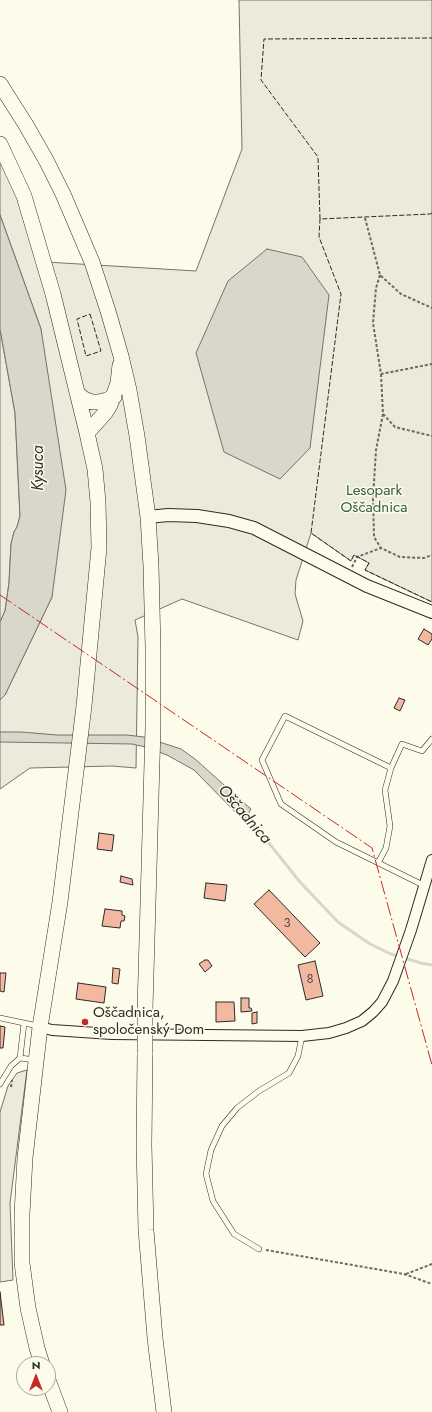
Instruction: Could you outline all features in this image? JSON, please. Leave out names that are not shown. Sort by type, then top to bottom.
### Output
[{"type":"main road","points":[[0,84],[46,160],[92,262],[108,310],[129,390],[148,517],[152,566],[153,727],[144,1053],[144,1144],[146,1230],[155,1338],[164,1412]]},
{"type":"main road","points":[[0,144],[24,196],[53,294],[87,433],[95,475],[98,502],[99,548],[84,706],[60,902],[40,1027],[25,1158],[22,1214],[22,1252],[28,1308],[40,1356]]},
{"type":"main road","points":[[87,433],[105,413],[114,397],[120,372],[121,356]]},
{"type":"main road","points":[[78,394],[84,399],[92,402],[99,402],[114,397]]},
{"type":"main road","points":[[54,1396],[60,1412]]},
{"type":"street","points":[[148,517],[168,514],[197,516],[229,521],[254,528],[366,586],[432,612]]},
{"type":"street","points":[[40,1027],[52,1030],[112,1034],[302,1036],[339,1031],[354,1025],[369,1016],[382,1002],[393,981],[428,887],[432,860]]},
{"type":"lane","points":[[391,768],[285,716],[262,760],[281,804],[336,842],[428,887]]},
{"type":"lane","points":[[378,863],[386,848],[390,826],[385,790],[391,768],[402,744],[422,751],[432,739]]},
{"type":"lane","points":[[0,1018],[40,1027]]},
{"type":"lane","points":[[0,1084],[11,1066],[20,1058],[24,1023]]},
{"type":"lane","points":[[259,1249],[234,1234],[213,1201],[206,1174],[211,1150],[222,1126],[237,1108],[260,1091],[289,1073],[298,1056],[302,1036]]},
{"type":"lane","points":[[20,1058],[36,1060]]},
{"type":"path","points":[[366,218],[380,275],[376,288],[373,323],[382,374],[383,414],[376,450],[374,537],[382,548],[400,557],[424,558],[432,555]]},
{"type":"path","points":[[380,275],[401,294],[432,308]]},
{"type":"path","points":[[382,374],[432,364]]},
{"type":"path","points":[[383,414],[395,427],[432,436]]},
{"type":"path","points":[[354,563],[357,557],[382,548]]},
{"type":"path","points":[[259,1249],[404,1274],[432,1284]]},
{"type":"path","points":[[404,1274],[432,1264]]},
{"type":"green space","name":"Lesopark Oščadnica","points":[[239,0],[432,0],[432,602],[365,570],[369,563],[354,555],[351,561],[311,533],[296,580],[295,594],[303,621],[298,640],[182,599],[135,620],[138,637],[136,768],[112,766],[30,768],[0,789],[0,700],[5,695],[52,597],[41,329],[0,215],[0,138],[46,262],[196,271],[242,149]]},
{"type":"green space","points":[[0,329],[15,413],[20,516],[11,544],[9,583],[5,611],[0,622]]},
{"type":"shaded area","points":[[27,1070],[10,1203],[13,1280],[0,1282],[0,1112],[8,1086],[17,1073]]},
{"type":"water","name":"Kysuca","points":[[0,215],[41,329],[66,490],[52,597],[5,695],[0,700],[0,622],[5,611],[9,583],[11,544],[20,516],[15,413],[0,329]]},
{"type":"water","points":[[267,249],[302,257],[329,295],[310,448],[280,479],[224,452],[196,353],[228,281]]},
{"type":"water","points":[[0,732],[57,735],[127,735],[144,737],[181,749],[195,759],[251,809],[244,821],[194,770],[167,755],[145,747],[132,744],[0,742]]},
{"type":"building","points":[[424,629],[432,634],[432,639],[428,645],[418,639]]},
{"type":"building","points":[[399,698],[405,700],[400,711],[394,708]]},
{"type":"building","points":[[99,833],[114,835],[112,851],[97,849]]},
{"type":"building","points":[[121,876],[132,879],[133,885],[120,882]]},
{"type":"building","points":[[206,883],[227,885],[225,901],[204,898]]},
{"type":"building","points":[[269,890],[320,943],[305,957],[254,904]]},
{"type":"building","points":[[105,909],[122,911],[122,915],[125,916],[124,921],[121,921],[120,928],[102,926]]},
{"type":"building","points":[[205,960],[208,960],[212,966],[205,972],[199,964]]},
{"type":"building","points":[[315,961],[323,996],[306,1000],[298,965]]},
{"type":"building","points":[[113,968],[120,969],[118,984],[112,983]]},
{"type":"building","points":[[0,973],[6,973],[4,992],[0,991]]},
{"type":"building","points":[[78,983],[106,987],[104,1003],[76,999]]},
{"type":"building","points":[[241,998],[249,998],[249,1008],[251,1008],[252,1011],[241,1012]]},
{"type":"building","points":[[216,1002],[234,1002],[235,1021],[216,1022]]},
{"type":"building","points":[[257,1012],[257,1023],[252,1024],[252,1013]]},
{"type":"building","points":[[0,1026],[5,1027],[3,1048],[0,1048]]},
{"type":"building","points":[[0,1292],[4,1325],[0,1325]]},
{"type":"waterway","name":"Oščadnica","points":[[245,813],[300,882],[338,922],[370,944],[391,954],[432,965]]},
{"type":"fence","points":[[320,219],[318,157],[261,80],[264,39],[432,38]]},
{"type":"fence","points":[[432,213],[320,219],[319,237],[341,294],[311,533],[351,561],[354,555],[369,563],[365,570],[432,602]]},
{"type":"fence","points":[[90,314],[101,351],[86,356],[77,319],[90,314]]},
{"type":"power","points":[[0,595],[372,848],[432,1065]]},
{"type":"place","name":"Oščadnica, spoločenský Dom","points":[[85,1022]]}]
